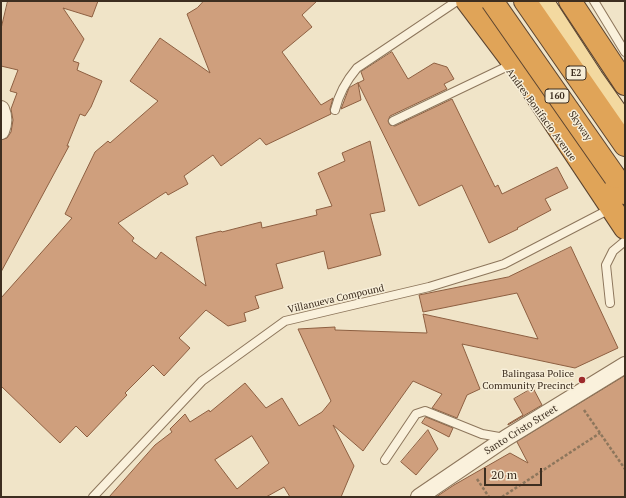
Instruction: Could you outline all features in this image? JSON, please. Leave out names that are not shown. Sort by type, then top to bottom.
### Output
[{"type":"highway","points":[[467,1],[525,78],[625,228]]},
{"type":"highway","name":"Skyway","points":[[492,1],[625,192]]},
{"type":"highway","name":"E2","points":[[525,1],[625,145]]},
{"type":"highway","points":[[570,1],[625,84]]},
{"type":"main road","name":"160","points":[[489,1],[625,192]]},
{"type":"main road","points":[[542,1],[592,78],[625,124]]},
{"type":"main road","points":[[592,78],[625,101]]},
{"type":"street","name":"Andres Bonifacio Avenue","points":[[458,1],[625,228]]},
{"type":"street","points":[[1,109],[3,113],[3,127],[1,131]]},
{"type":"street","name":"Santo Cristo Street","points":[[419,497],[506,438],[625,365]]},
{"type":"lane","points":[[335,110],[341,92],[349,77],[357,68],[458,1]]},
{"type":"lane","points":[[594,1],[625,52]]},
{"type":"lane","points":[[393,121],[506,67]]},
{"type":"lane","name":"Villanueva Compound","points":[[93,497],[202,381],[285,321],[429,287],[504,264],[610,209]]},
{"type":"lane","points":[[610,303],[606,265],[612,251],[625,241]]},
{"type":"lane","points":[[385,460],[416,414],[425,411],[482,434],[506,438]]},
{"type":"path","points":[[575,396],[625,468]]},
{"type":"path","points":[[502,497],[600,433]]},
{"type":"path","points":[[467,464],[489,497]]},
{"type":"building","points":[[8,1],[98,1],[92,17],[63,8],[84,39],[73,61],[79,63],[77,70],[102,81],[91,107],[85,116],[80,114],[67,146],[69,146],[1,272],[1,140],[7,138],[11,132],[13,120],[11,109],[17,93],[10,91],[18,70],[1,66],[1,29]]},
{"type":"building","points":[[204,1],[317,1],[302,15],[312,27],[282,52],[321,105],[333,98],[330,109],[331,114],[266,145],[260,138],[221,166],[213,155],[184,176],[188,184],[168,195],[166,192],[118,223],[134,238],[132,241],[156,259],[161,252],[206,286],[196,237],[261,222],[262,228],[317,215],[316,210],[332,206],[318,173],[345,161],[342,153],[370,141],[385,211],[370,214],[381,255],[328,269],[324,251],[276,264],[283,288],[255,296],[259,308],[244,313],[246,321],[228,326],[206,310],[179,338],[190,348],[164,376],[153,365],[125,393],[127,395],[87,437],[76,426],[60,443],[1,386],[1,298],[72,218],[65,214],[95,152],[108,141],[110,143],[158,101],[130,81],[160,38],[210,73],[187,14],[197,8]]},
{"type":"building","points":[[392,52],[408,79],[434,63],[447,67],[454,79],[444,84],[447,89],[390,116],[388,121],[390,125],[395,126],[452,99],[495,187],[498,185],[502,194],[557,167],[568,188],[545,199],[551,210],[517,228],[518,229],[489,243],[462,185],[419,206],[358,83],[364,80],[361,72]]},
{"type":"building","points":[[358,83],[361,100],[341,109],[349,88]]},
{"type":"building","points":[[571,247],[618,348],[575,368],[462,344],[480,389],[467,395],[457,418],[432,408],[442,394],[413,381],[363,451],[333,425],[354,466],[341,497],[290,497],[284,487],[266,497],[109,497],[155,445],[172,432],[170,429],[185,414],[190,422],[209,410],[210,412],[245,383],[266,408],[282,398],[299,426],[322,412],[331,401],[298,329],[335,327],[335,330],[427,333],[423,314],[538,339],[517,293],[423,312],[419,295],[508,277]],"holes":[[[252,436],[269,463],[237,489],[215,460]]]},
{"type":"building","points":[[625,376],[625,497],[436,497],[510,453],[528,463],[517,442]]},
{"type":"building","points":[[533,388],[542,405],[508,425],[523,415],[514,399]]},
{"type":"building","points":[[426,417],[453,428],[449,437],[422,423]]},
{"type":"building","points":[[428,430],[438,449],[416,475],[401,462]]},
{"type":"place","name":"Balingasa Police Community Precinct","points":[[582,380]]}]
